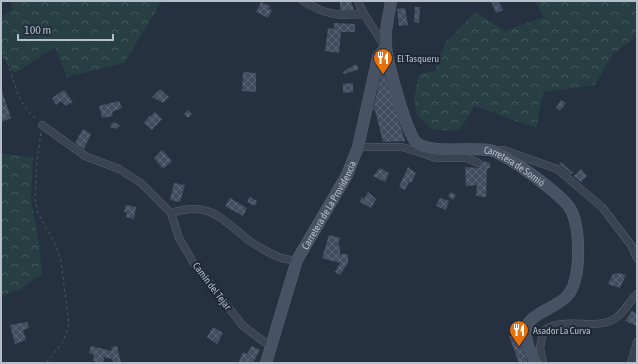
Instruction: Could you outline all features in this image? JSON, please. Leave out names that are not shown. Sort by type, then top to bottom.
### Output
[{"type":"street","points":[[303,1],[319,10],[337,15],[364,14]]},
{"type":"street","points":[[358,1],[364,14],[386,47]]},
{"type":"street","points":[[391,1],[386,32],[386,47],[406,125],[416,147]]},
{"type":"street","name":"Carretera de La Providencia","points":[[266,363],[297,260],[346,175],[358,147],[378,57],[386,47]]},
{"type":"street","points":[[42,125],[85,156],[119,169],[141,183],[171,213],[186,208],[203,209],[223,218],[248,240],[276,257],[290,261],[297,260]]},
{"type":"street","points":[[358,147],[416,147],[436,158],[467,158],[478,163]]},
{"type":"street","name":"Carretera de Somió","points":[[416,147],[490,150],[522,168],[564,200],[573,214],[577,232],[577,273],[571,290],[568,296],[532,319],[526,328],[527,340],[536,363]]},
{"type":"street","points":[[490,150],[504,150],[556,169],[602,207],[631,245],[637,258]]},
{"type":"street","name":"Camín del Tejar","points":[[171,213],[179,238],[193,262],[243,326],[271,347]]},
{"type":"street","points":[[542,363],[540,348],[543,331],[555,325],[572,323],[591,324],[610,321],[617,317],[637,294]]},
{"type":"street","points":[[631,363],[637,342]]},
{"type":"path","points":[[1,46],[6,55],[13,83],[27,112],[42,125],[37,160],[35,200],[38,212],[56,246],[61,261],[69,325],[63,342],[46,363]]},
{"type":"green space","points":[[11,1],[162,1],[124,63],[67,77],[55,47],[15,73],[1,55],[1,18],[12,9]]},
{"type":"green space","points":[[535,1],[637,1],[636,37],[612,55],[595,85],[543,92],[536,128],[475,106],[458,131],[431,129],[417,115],[414,98],[419,74],[435,71],[445,43],[475,12],[505,31],[544,17]]},
{"type":"green space","points":[[1,153],[33,158],[31,200],[39,243],[42,274],[19,290],[1,296]]},
{"type":"building","points":[[340,1],[351,1],[354,10],[340,10]]},
{"type":"building","points":[[491,1],[498,1],[503,10],[496,13]]},
{"type":"building","points":[[261,2],[270,6],[269,9],[272,10],[268,18],[256,12]]},
{"type":"building","points":[[415,7],[420,7],[419,23],[414,22]]},
{"type":"building","points":[[405,8],[408,25],[399,26],[397,9]]},
{"type":"building","points":[[334,23],[355,24],[355,32],[341,32],[339,53],[325,51],[328,28],[334,29]]},
{"type":"building","points":[[356,64],[359,69],[344,74],[343,72]]},
{"type":"building","points":[[382,69],[405,141],[383,142],[375,110],[373,111]]},
{"type":"building","points":[[243,72],[256,73],[256,92],[242,91]]},
{"type":"building","points":[[353,83],[353,92],[343,93],[343,84]]},
{"type":"building","points":[[160,89],[169,97],[163,103],[152,97]]},
{"type":"building","points":[[64,90],[73,102],[66,106],[61,101],[56,105],[52,98]]},
{"type":"building","points":[[2,91],[11,118],[1,122],[1,92]]},
{"type":"building","points":[[561,100],[566,103],[560,111],[556,108]]},
{"type":"building","points":[[119,101],[122,108],[112,112],[113,116],[102,118],[99,106]]},
{"type":"building","points":[[188,110],[192,114],[188,118],[184,114]]},
{"type":"building","points":[[155,112],[162,119],[152,130],[144,123],[150,115],[151,116]]},
{"type":"building","points":[[113,122],[120,125],[117,129],[110,127]]},
{"type":"building","points":[[83,129],[91,134],[84,149],[75,143]]},
{"type":"building","points":[[162,150],[172,161],[163,169],[154,158]]},
{"type":"building","points":[[483,161],[490,163],[490,168],[487,170],[486,197],[476,196],[477,185],[466,186],[465,167],[479,168]]},
{"type":"building","points":[[561,162],[573,173],[571,174],[559,164]]},
{"type":"building","points":[[408,167],[416,173],[411,183],[409,182],[405,190],[399,187]]},
{"type":"building","points":[[380,168],[389,173],[385,182],[373,176]]},
{"type":"building","points":[[581,169],[587,176],[581,182],[574,176]]},
{"type":"building","points":[[174,183],[185,185],[180,202],[170,200]]},
{"type":"building","points":[[368,192],[376,199],[371,208],[360,202],[362,197],[364,199]]},
{"type":"building","points":[[451,192],[456,195],[453,200],[448,196]]},
{"type":"building","points":[[250,197],[257,201],[255,206],[247,202]]},
{"type":"building","points":[[230,198],[247,208],[243,216],[225,206]]},
{"type":"building","points":[[440,198],[449,201],[446,210],[436,206]]},
{"type":"building","points":[[126,205],[136,207],[134,219],[126,217],[127,213],[124,212]]},
{"type":"building","points":[[329,235],[340,238],[338,245],[340,246],[340,254],[348,254],[348,263],[340,275],[335,272],[340,263],[322,258]]},
{"type":"building","points":[[619,273],[626,275],[620,288],[608,284],[613,274]]},
{"type":"building","points":[[632,311],[637,314],[637,326],[625,321]]},
{"type":"building","points":[[27,322],[29,328],[23,330],[26,340],[15,344],[10,325]]},
{"type":"building","points":[[213,327],[223,333],[217,344],[207,337]]},
{"type":"building","points":[[509,336],[518,337],[528,363],[519,363]]},
{"type":"building","points":[[91,346],[112,351],[111,347],[117,346],[121,363],[114,363],[112,359],[104,357],[103,363],[93,361],[94,355],[89,353]]},
{"type":"building","points":[[252,346],[260,350],[253,363],[248,361],[247,363],[239,362],[243,352],[247,354]]},
{"type":"place","name":"El Tasqueru","points":[[383,75]]},
{"type":"place","name":"Asador La Curva","points":[[519,347]]}]
